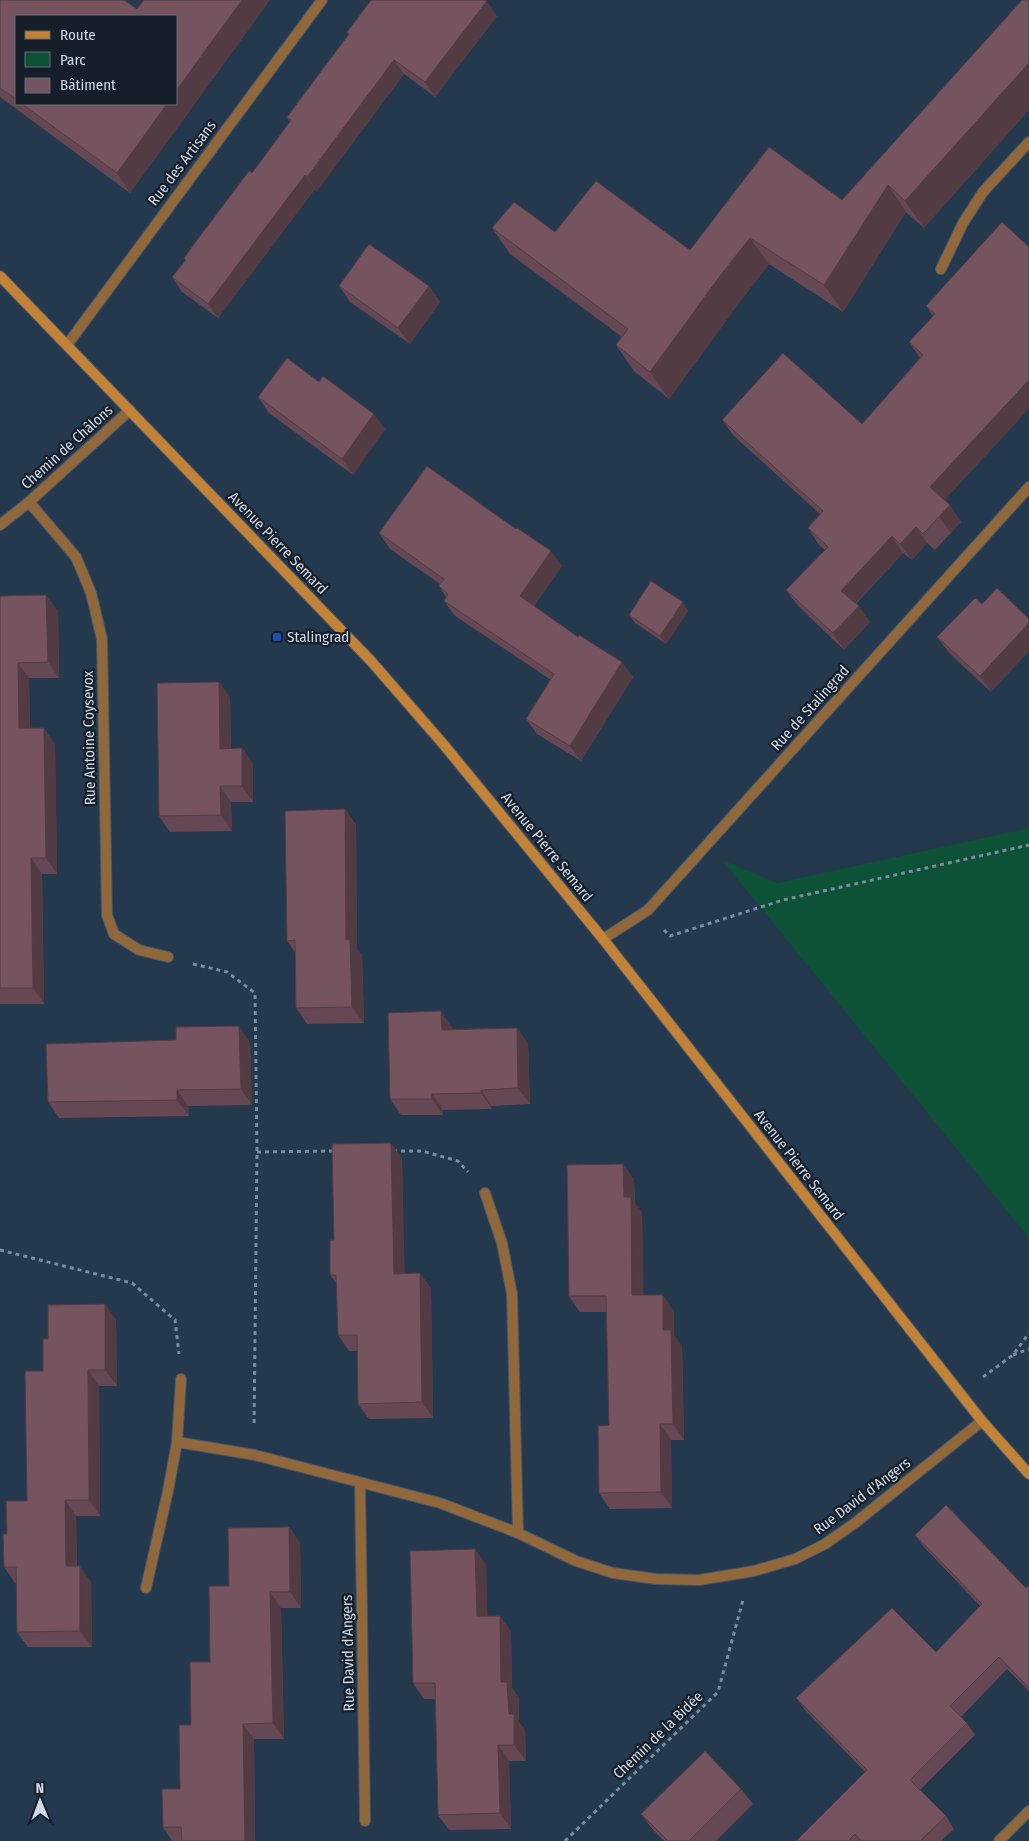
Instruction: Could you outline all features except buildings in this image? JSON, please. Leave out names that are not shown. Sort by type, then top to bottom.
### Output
[{"type":"main road","name":"Avenue Pierre Semard","points":[[0,276],[372,662],[444,745],[604,940],[982,1421],[1029,1474]]},
{"type":"street","name":"Rue des Artisans","points":[[67,345],[322,0]]},
{"type":"street","points":[[941,269],[963,223],[983,192],[1029,142]]},
{"type":"street","name":"Chemin de Châlons","points":[[0,525],[29,502],[130,410]]},
{"type":"street","name":"Rue de Stalingrad","points":[[604,940],[648,910],[1029,487]]},
{"type":"street","name":"Rue Antoine Coysevox","points":[[29,502],[76,557],[91,592],[102,639],[106,915],[114,934],[139,950],[168,957]]},
{"type":"street","points":[[485,1193],[502,1243],[512,1294],[518,1533]]},
{"type":"street","points":[[146,1588],[177,1442],[181,1379]]},
{"type":"street","name":"Rue David d'Angers","points":[[177,1442],[254,1455],[360,1484],[440,1503],[518,1533],[576,1561],[613,1573],[656,1579],[699,1580],[754,1571],[796,1559],[825,1544],[855,1523],[982,1421]]},
{"type":"street","name":"Rue David d'Angers","points":[[360,1484],[365,1821]]},
{"type":"street","points":[[999,1841],[1029,1811]]},
{"type":"path","points":[[648,910],[670,936],[783,900],[1029,845]]},
{"type":"path","points":[[168,957],[227,972],[255,993],[257,1152],[254,1455]]},
{"type":"path","points":[[257,1152],[335,1151]]},
{"type":"path","points":[[384,1151],[422,1151],[458,1161],[485,1193]]},
{"type":"path","points":[[0,1250],[132,1283],[175,1320],[181,1379]]},
{"type":"path","points":[[1013,1355],[1029,1333]]},
{"type":"path","points":[[960,1393],[1013,1355],[1029,1349]]},
{"type":"path","name":"Chemin de la Bidée","points":[[565,1841],[718,1692],[744,1596],[754,1571]]},
{"type":"green space","points":[[1029,828],[1029,1238],[722,860],[777,883]]},
{"type":"place","name":"Stalingrad","points":[[277,637]]}]
